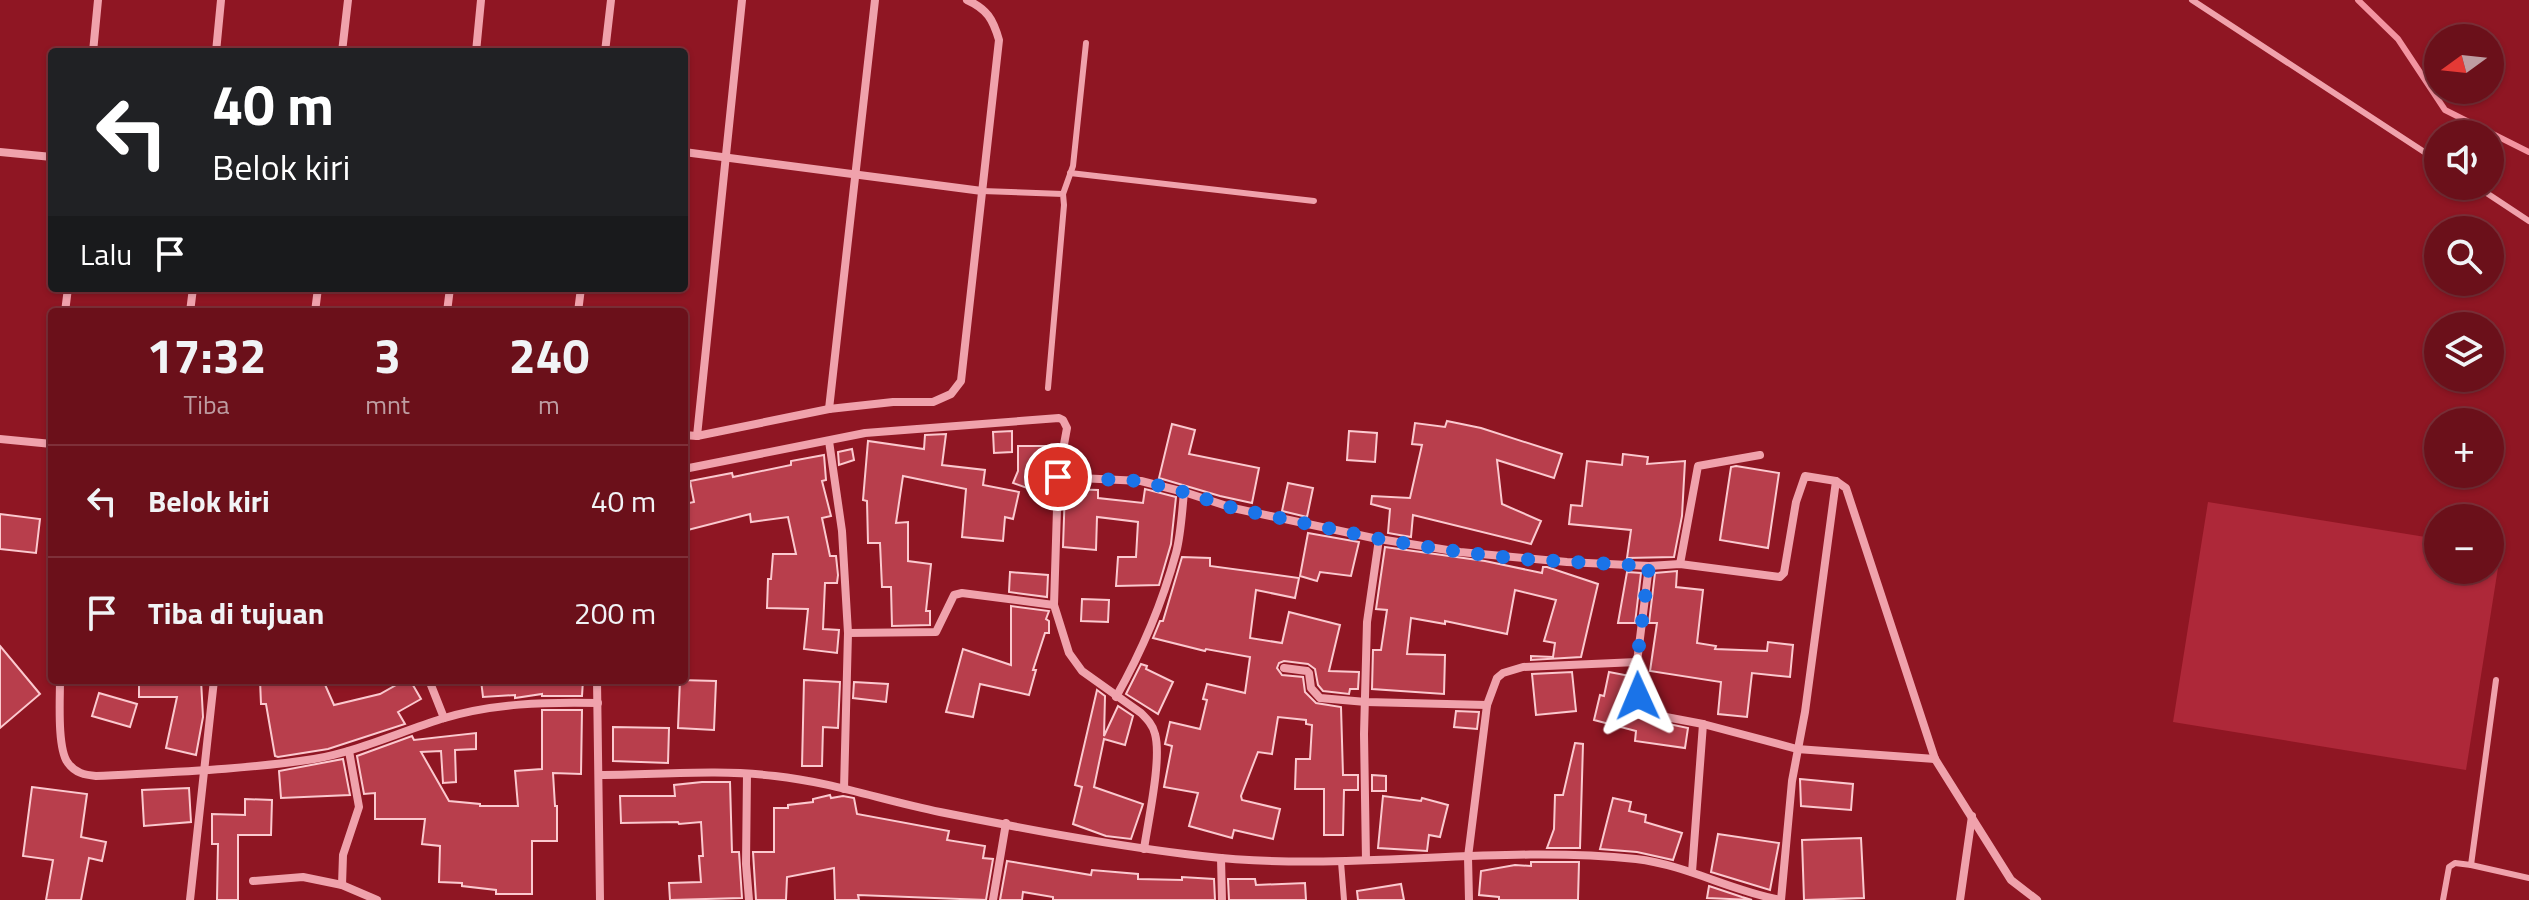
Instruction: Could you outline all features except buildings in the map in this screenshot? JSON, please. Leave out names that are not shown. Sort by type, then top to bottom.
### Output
[{"type":"street","points":[[93,48],[98,0]]},
{"type":"street","points":[[216,48],[221,0]]},
{"type":"street","points":[[342,48],[348,0]]},
{"type":"street","points":[[476,48],[481,0]]},
{"type":"street","points":[[605,48],[611,0]]},
{"type":"street","points":[[697,436],[742,0]]},
{"type":"street","points":[[829,409],[875,0]]},
{"type":"street","points":[[688,435],[829,409],[893,402],[933,402],[951,394],[961,381],[999,40],[994,21],[983,7],[967,0]]},
{"type":"street","points":[[0,152],[48,157]]},
{"type":"street","points":[[688,153],[982,191]]},
{"type":"street","points":[[688,468],[865,433],[1059,418],[1066,423],[1058,477],[1054,605],[1069,653],[1082,671],[1149,721],[1155,734],[1157,750],[1144,849]]},
{"type":"street","points":[[0,439],[48,444]]},
{"type":"street","points":[[829,441],[842,531],[848,633],[844,789]]},
{"type":"street","points":[[1680,564],[1698,466],[1760,455]]},
{"type":"street","points":[[1058,477],[1141,481],[1233,508],[1379,539],[1521,559],[1649,566],[1680,564],[1782,576],[1796,502],[1805,476],[1836,481],[1846,488],[1935,759],[2011,880],[2037,900]]},
{"type":"street","points":[[599,775],[775,776],[941,812],[1144,849],[1264,862],[1341,862],[1516,853],[1638,859],[1692,872],[1741,892],[1781,900],[1797,749],[1805,712],[1836,481]]},
{"type":"street","points":[[1116,697],[1148,636],[1163,595],[1176,551],[1184,492]]},
{"type":"street","points":[[1366,860],[1364,734],[1367,622],[1379,539]]},
{"type":"street","points":[[1649,566],[1637,662],[1638,696],[1642,708],[1650,714],[1703,724],[1797,749],[1935,759]]},
{"type":"street","points":[[848,633],[936,632],[954,595],[962,593],[1054,605]]},
{"type":"street","points":[[1469,900],[1468,857],[1487,705],[1497,678],[1512,668],[1637,662]]},
{"type":"street","points":[[1284,668],[1307,671],[1311,688],[1320,698],[1487,705]]},
{"type":"street","points":[[60,684],[62,751],[67,762],[80,774],[96,776],[205,770],[314,759],[349,751],[444,718],[523,705],[598,703]]},
{"type":"street","points":[[190,900],[214,684]]},
{"type":"street","points":[[431,684],[444,718]]},
{"type":"street","points":[[597,684],[600,900]]},
{"type":"street","points":[[1692,872],[1703,724]]},
{"type":"street","points":[[342,885],[343,855],[359,807],[349,751]]},
{"type":"street","points":[[747,774],[746,864],[749,900]]},
{"type":"street","points":[[1960,900],[1972,816]]},
{"type":"street","points":[[993,900],[1006,823]]},
{"type":"street","points":[[1221,858],[1222,900]]},
{"type":"street","points":[[253,881],[303,877],[342,885],[377,900]]},
{"type":"lane","points":[[2192,0],[2424,152]]},
{"type":"lane","points":[[1048,388],[1063,194],[1070,173],[1086,43]]},
{"type":"lane","points":[[1070,173],[1314,201]]},
{"type":"lane","points":[[982,191],[1063,194]]},
{"type":"lane","points":[[2497,200],[2529,221]]},
{"type":"lane","points":[[2471,865],[2496,680]]},
{"type":"lane","points":[[1341,862],[1344,900]]},
{"type":"lane","points":[[2443,900],[2449,867],[2455,863],[2529,878]]},
{"type":"shaded area","points":[[2208,502],[2424,537],[2424,584],[2495,584],[2466,770],[2173,722]]},
{"type":"waterway","points":[[2358,0],[2398,39],[2445,110],[2529,152]]},
{"type":"route","points":[[1058,477],[1141,481],[1233,508],[1379,539],[1460,552],[1521,559],[1649,566],[1637,662],[1638,696]]}]
